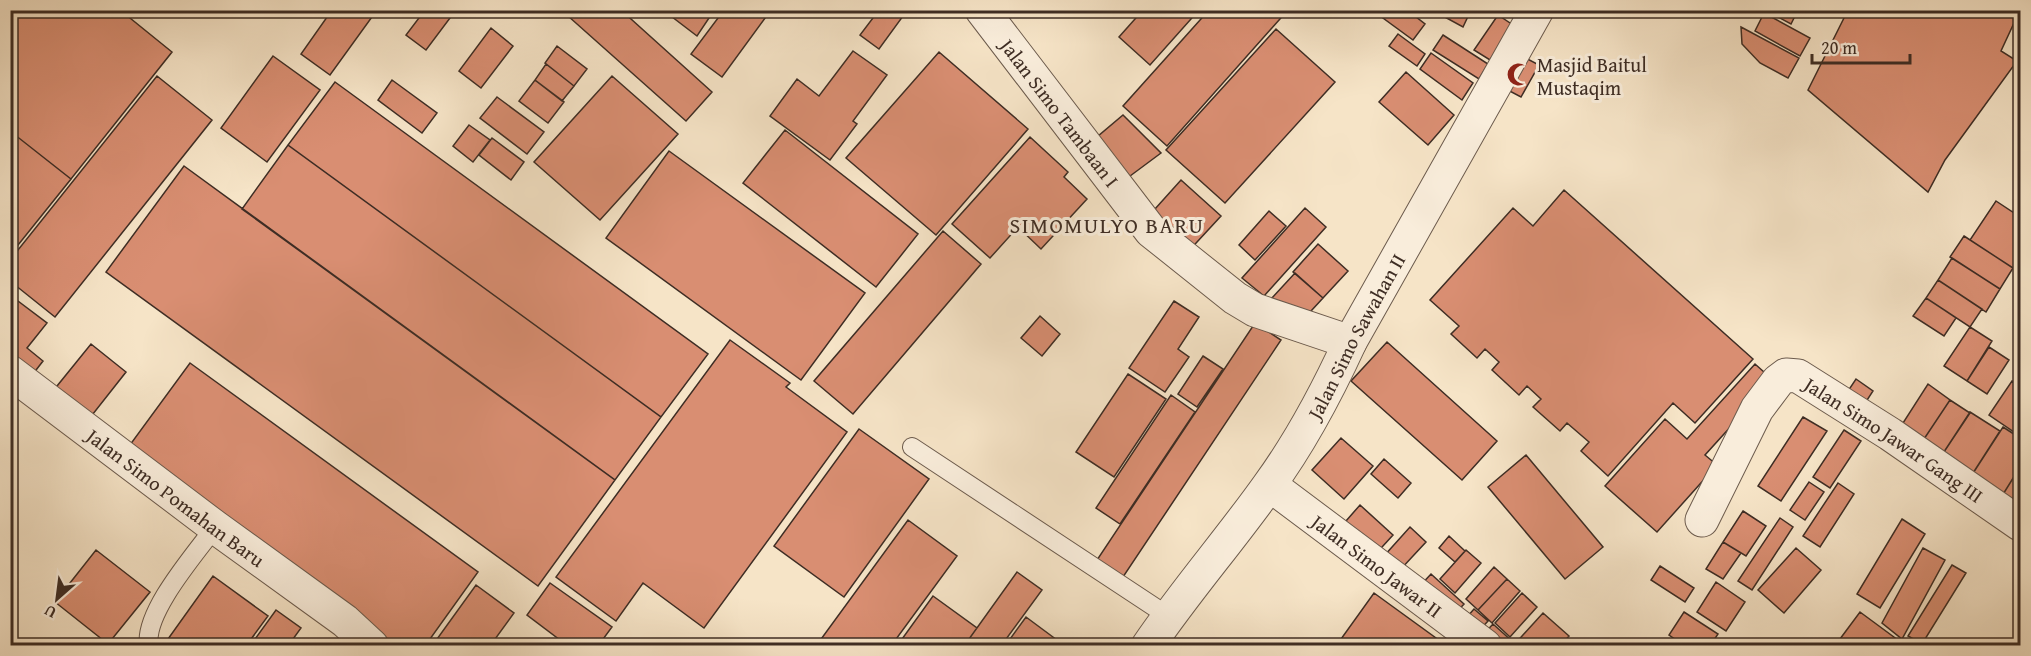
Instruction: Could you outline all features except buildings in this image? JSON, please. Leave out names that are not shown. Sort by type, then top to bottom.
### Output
[{"type":"street","name":"Jalan Simo Tambaan I","points":[[982,10],[1151,231],[1235,298],[1255,310],[1350,342]]},
{"type":"street","name":"Jalan Simo Sawahan II","points":[[1148,645],[1270,485],[1302,436],[1329,388],[1350,342],[1537,10]]},
{"type":"street","name":"Jalan Simo Pomahan Baru","points":[[10,372],[361,638]]},
{"type":"street","name":"Jalan Simo Jawar Gang III","points":[[1702,520],[1757,409],[1778,381],[1786,375],[1798,376],[1881,428],[2020,524]]},
{"type":"street","name":"Jalan Simo Jawar II","points":[[1270,485],[1485,645]]},
{"type":"lane","points":[[912,447],[1168,616]]},
{"type":"lane","points":[[149,645],[152,619],[172,586],[215,527]]},
{"type":"place","name":"Masjid Baitul Mustaqim","points":[[1519,75]]},
{"type":"district","name":"SIMOMULYO BARU","points":[[1107,225]]}]
